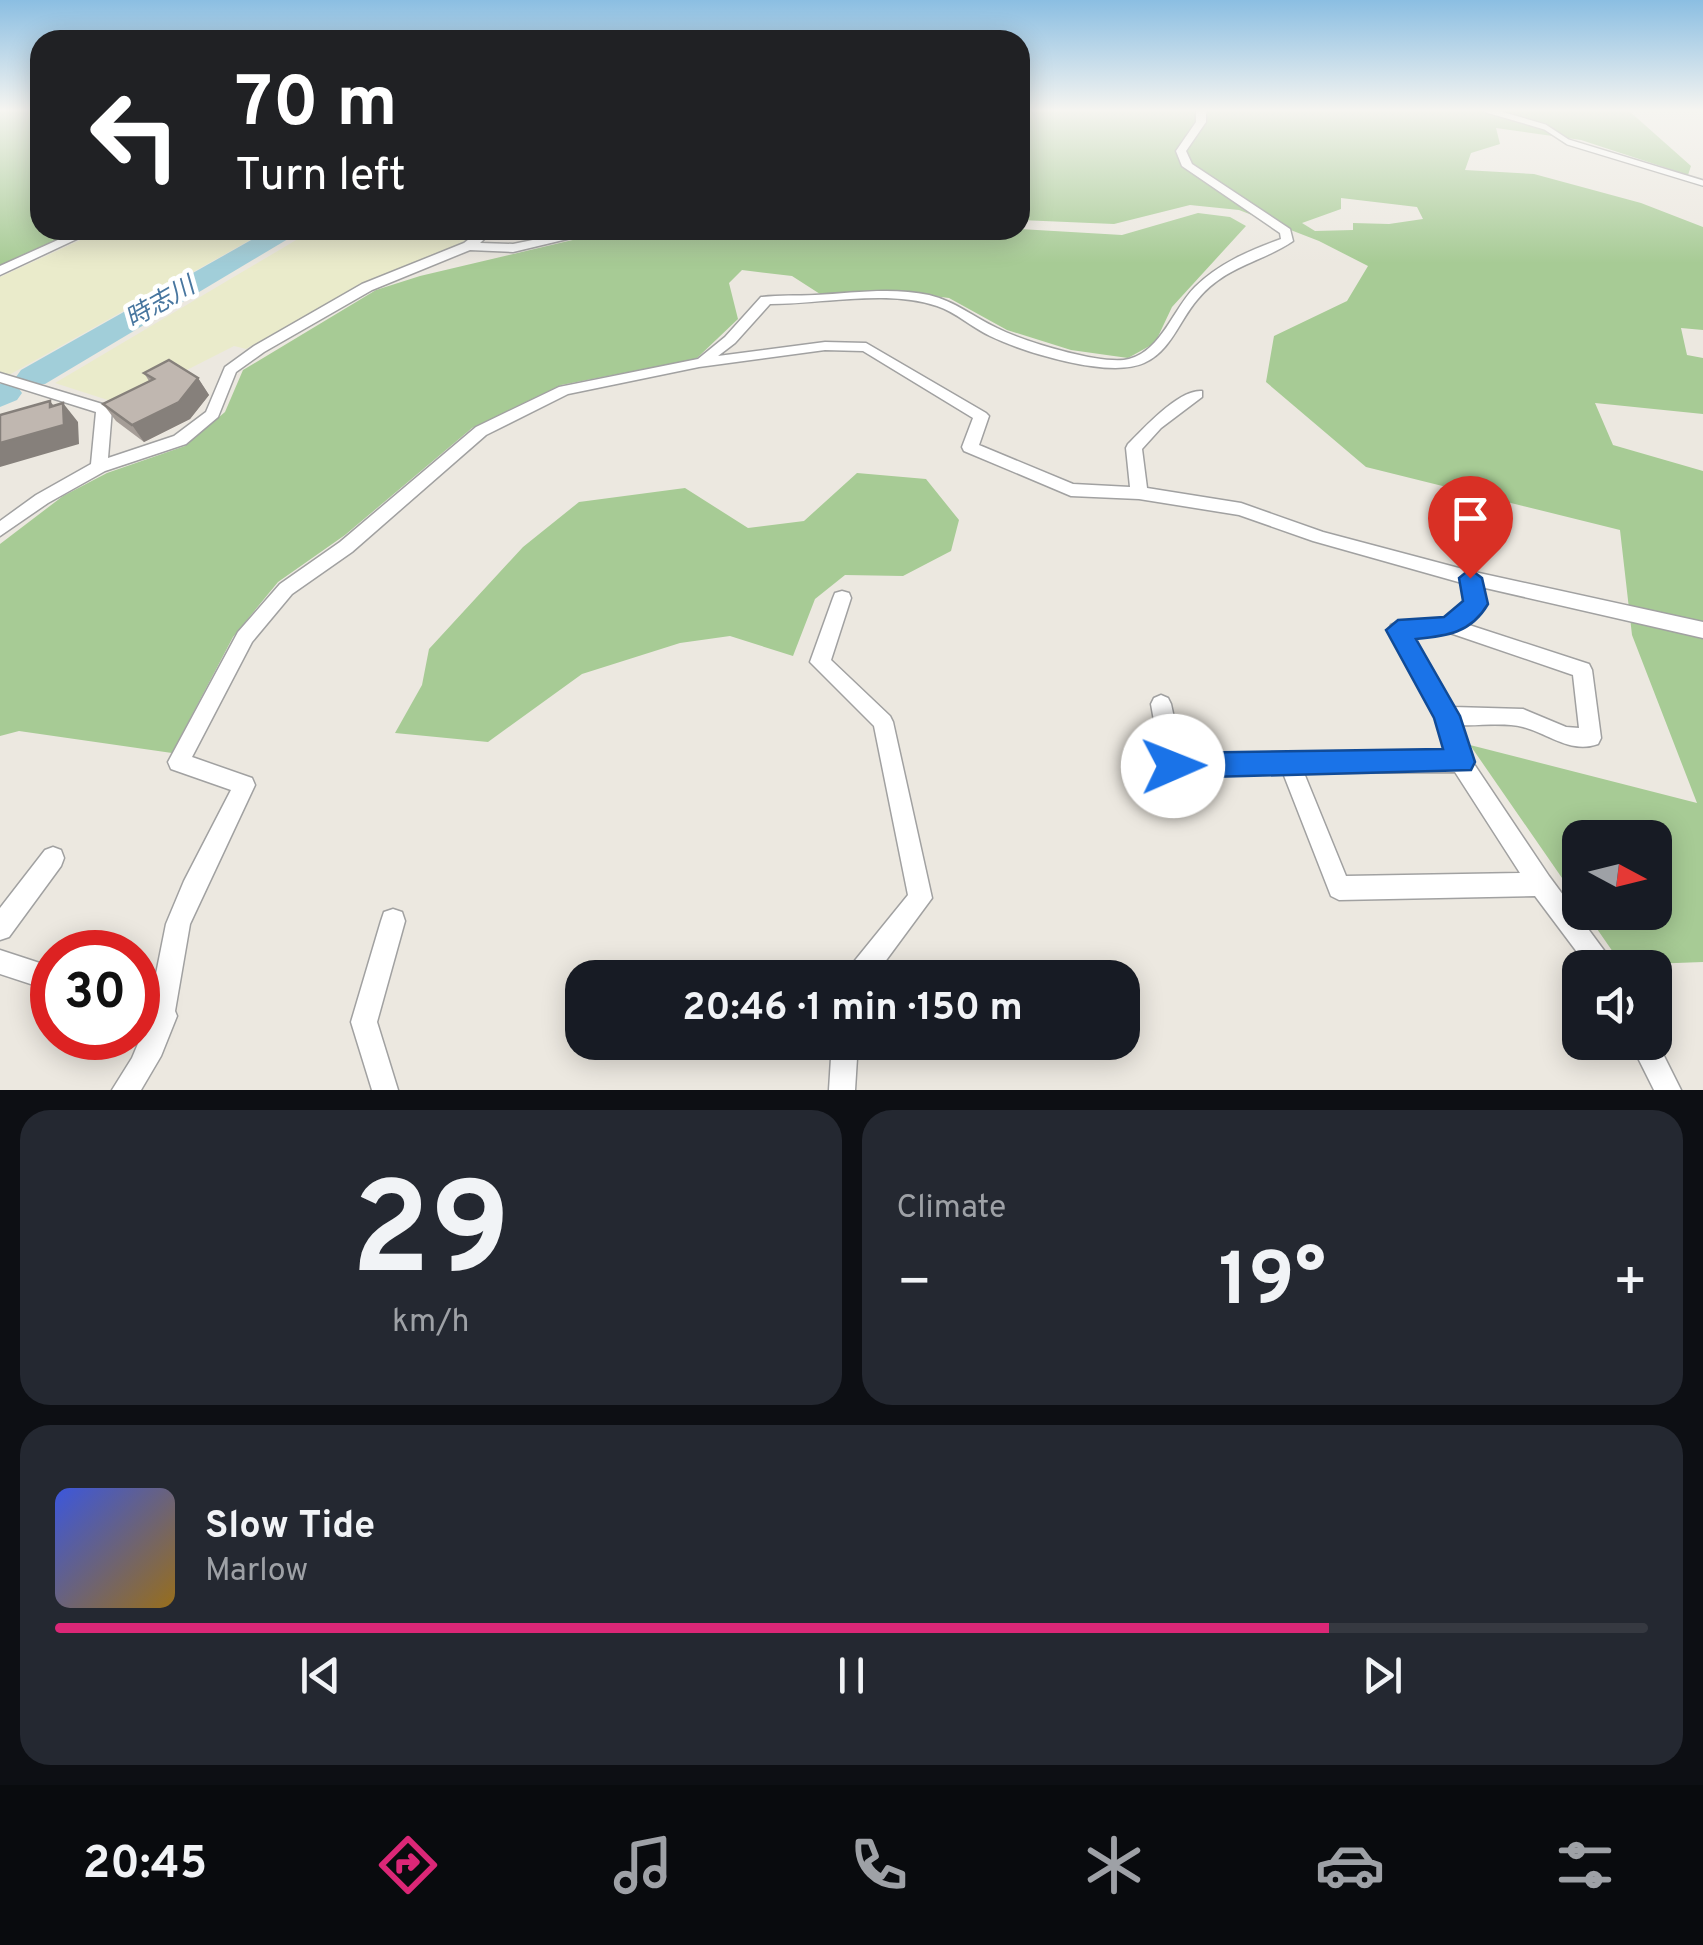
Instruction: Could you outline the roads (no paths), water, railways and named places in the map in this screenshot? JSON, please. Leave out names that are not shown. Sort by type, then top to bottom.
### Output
[{"type":"street","points":[[699,363],[730,340],[766,300],[907,297],[940,302],[1001,336],[1065,355],[1128,365],[1163,346],[1178,312],[1204,286],[1261,250],[1287,241],[1286,232],[1187,166],[1185,161]]},
{"type":"street","points":[[0,272],[69,240]]},
{"type":"street","points":[[0,530],[42,499],[99,468],[180,440],[213,414],[230,370],[258,349],[367,286],[476,240]]},
{"type":"street","points":[[468,246],[513,248],[551,240]]},
{"type":"street","points":[[124,1090],[142,1068],[164,1016],[178,927],[244,785],[179,762],[245,637],[286,588],[346,547],[481,431],[564,390],[699,363],[825,346],[866,347],[980,416],[970,448],[1071,490],[1139,492],[1241,510],[1319,537],[1470,578],[1703,630]]},
{"type":"street","points":[[0,378],[104,408],[99,468]]},
{"type":"street","points":[[1139,492],[1134,448],[1156,424],[1198,394]]},
{"type":"street","points":[[1450,626],[1476,604],[1470,578]]},
{"type":"street","points":[[842,598],[820,662],[883,722],[920,898],[870,960]]},
{"type":"street","points":[[1446,716],[1523,718],[1564,736],[1591,738],[1582,670],[1450,626],[1398,630],[1446,716],[1461,762],[1540,884],[1591,950]]},
{"type":"street","points":[[1161,704],[1173,766],[1461,762]]},
{"type":"street","points":[[1290,764],[1339,888],[1540,884]]},
{"type":"street","points":[[0,928],[53,858]]},
{"type":"street","points":[[386,1090],[364,1022],[393,921]]},
{"type":"street","points":[[0,962],[30,972]]},
{"type":"street","points":[[160,1015],[164,1016]]},
{"type":"street","points":[[842,1090],[844,1060]]},
{"type":"street","points":[[1653,1060],[1668,1090]]},
{"type":"lane","points":[[1630,161],[1703,183]]},
{"type":"waterway","name":"時志川","points":[[33,377],[272,240]]},
{"type":"waterway","name":"時志川","points":[[0,396],[5,393]]}]
